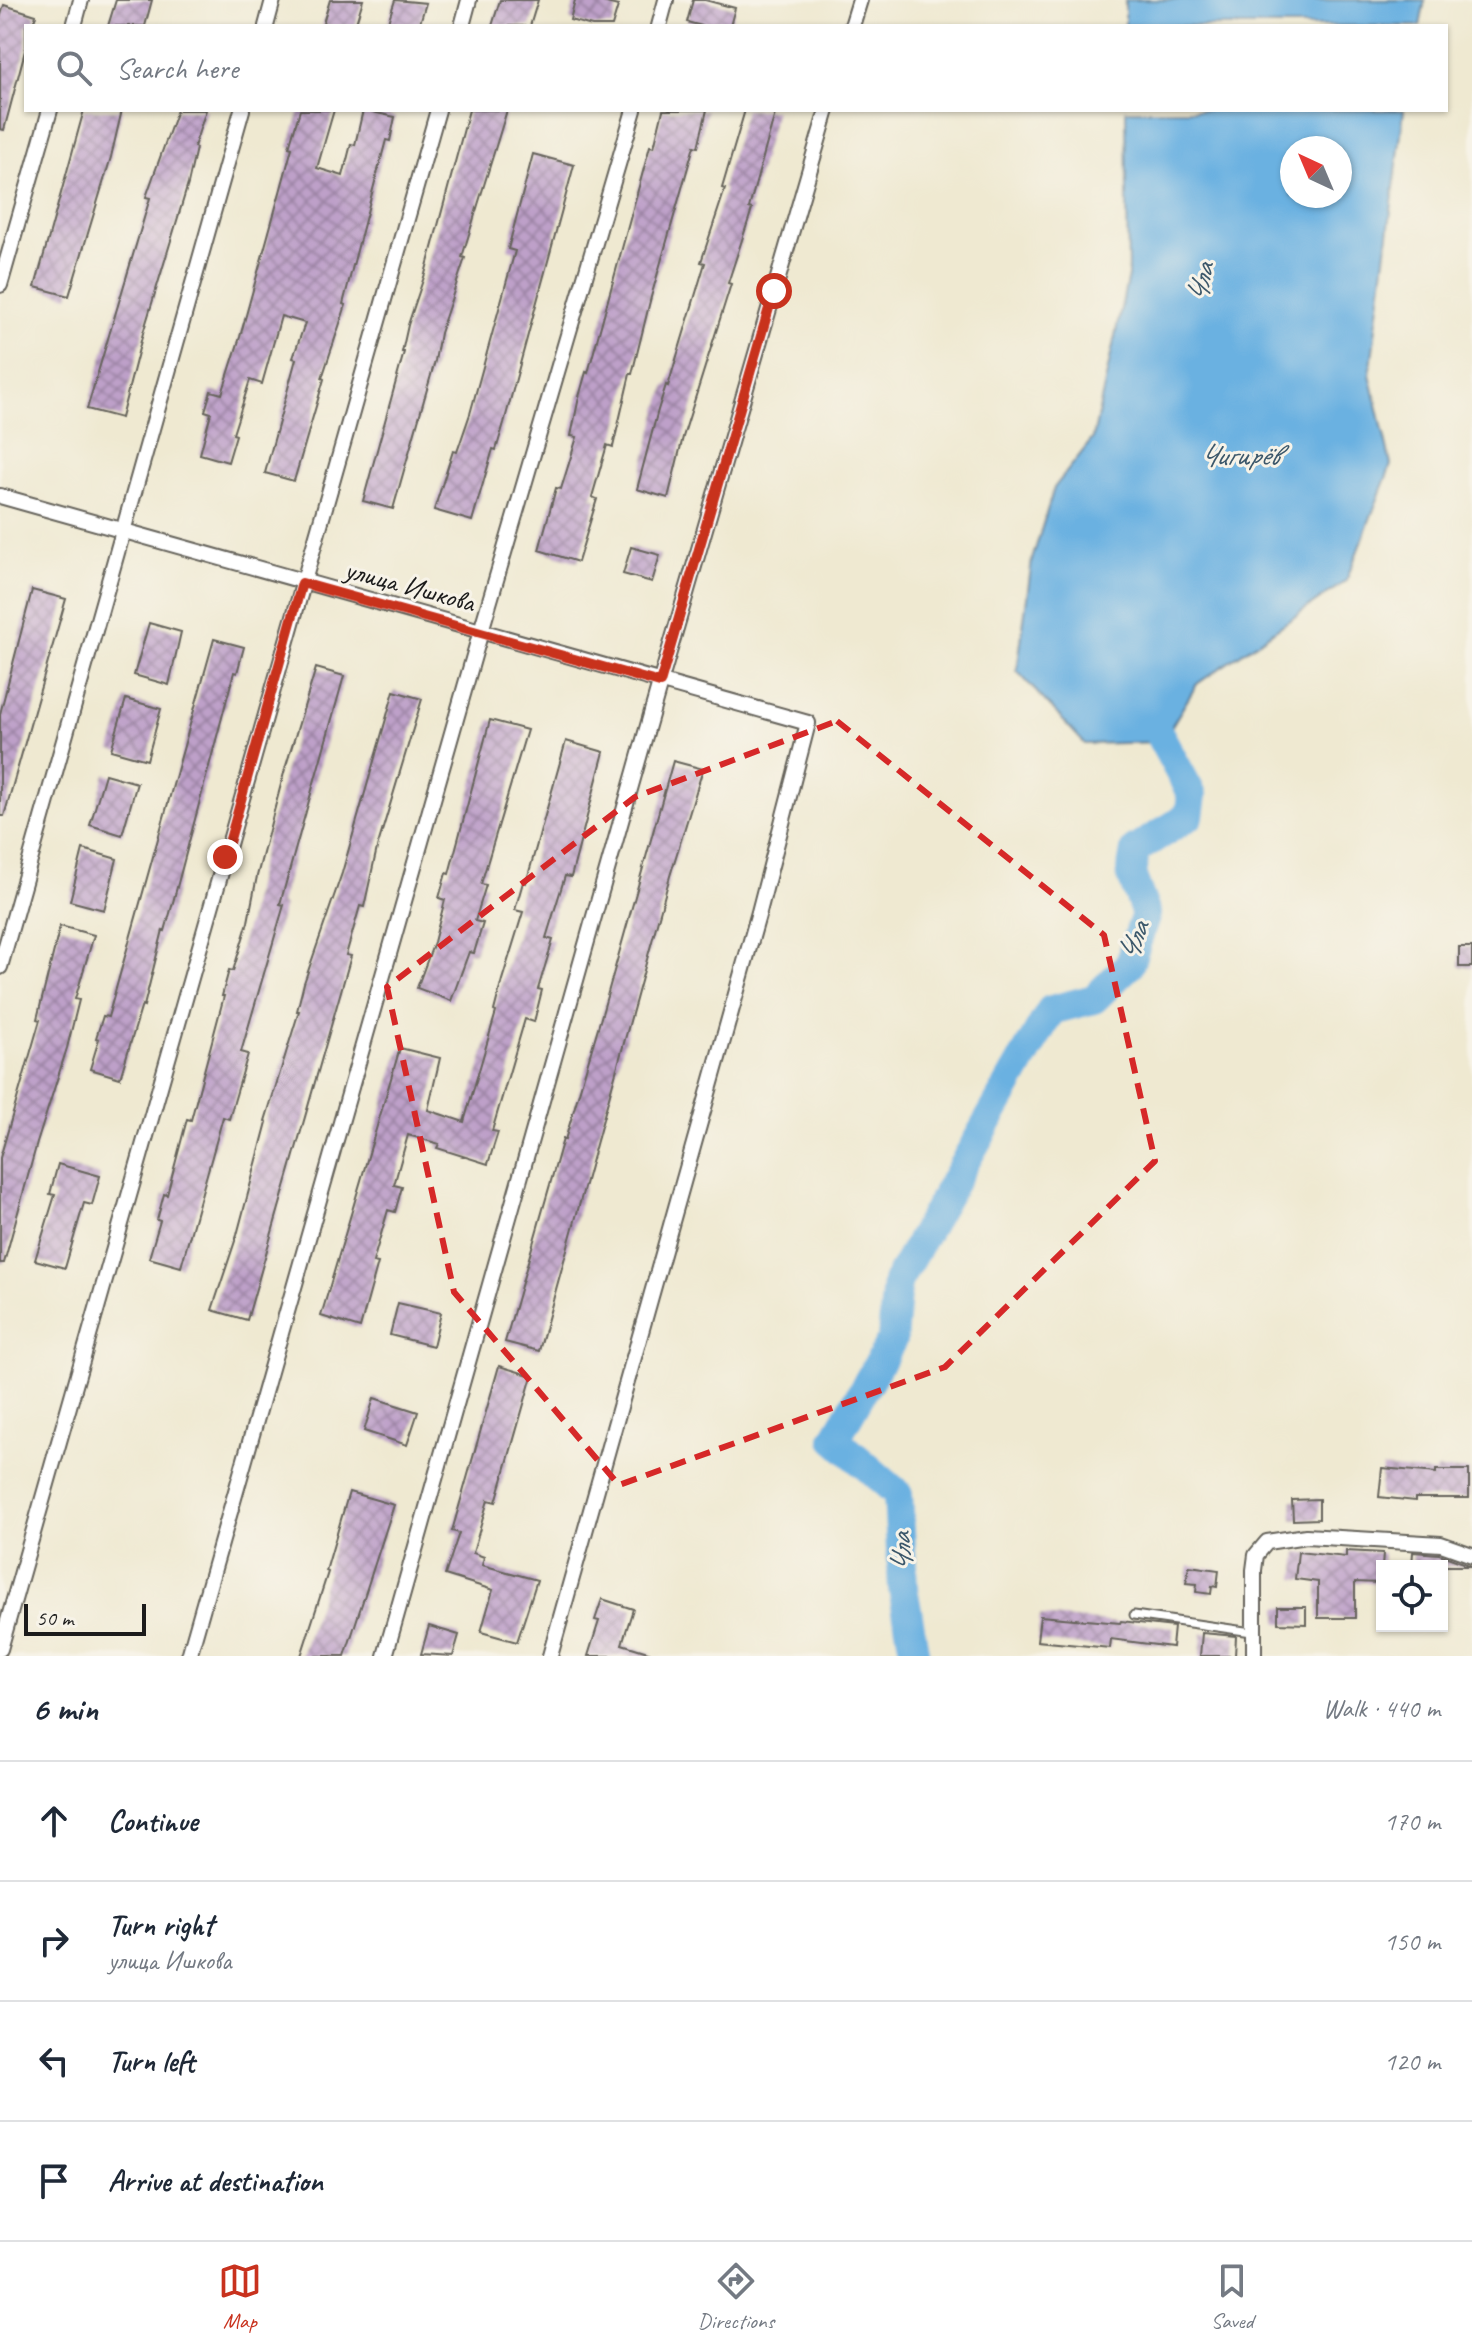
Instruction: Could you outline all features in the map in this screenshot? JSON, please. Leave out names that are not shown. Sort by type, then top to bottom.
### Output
[{"type":"street","points":[[75,24],[81,0]]},
{"type":"street","points":[[267,24],[273,0]]},
{"type":"street","points":[[463,24],[469,0]]},
{"type":"street","points":[[660,24],[666,0]]},
{"type":"street","points":[[853,24],[860,0]]},
{"type":"street","points":[[0,285],[49,112]]},
{"type":"street","points":[[0,967],[241,112]]},
{"type":"street","points":[[0,1649],[437,112]]},
{"type":"street","points":[[189,1656],[481,631],[633,112]]},
{"type":"street","points":[[385,1656],[660,683],[826,112]]},
{"type":"street","name":"улица Ишкова","points":[[0,496],[808,723],[759,912],[550,1656]]},
{"type":"street","points":[[1254,1656],[1252,1632],[1256,1555],[1267,1542],[1306,1536],[1441,1544],[1472,1555]]},
{"type":"lane","points":[[1134,1615],[1252,1632]]},
{"type":"highlighted area","points":[[837,721],[1104,935],[1155,1161],[945,1367],[619,1485],[454,1292],[387,987],[635,797]]},
{"type":"water","points":[[1125,0],[1425,0],[1420,24],[1125,24]]},
{"type":"water","name":"Чигирёв","points":[[1126,112],[1404,112],[1370,374],[1391,465],[1346,581],[1197,684],[1162,742],[1085,744],[1017,671],[1032,560],[1054,488],[1093,438],[1128,276]]},
{"type":"building","points":[[116,0],[152,0],[146,24],[109,24]]},
{"type":"building","points":[[330,0],[363,0],[356,24],[323,24]]},
{"type":"building","points":[[395,0],[426,3],[420,24],[388,22]]},
{"type":"building","points":[[500,0],[538,0],[531,24],[493,24]]},
{"type":"building","points":[[575,0],[595,0],[618,6],[613,24],[585,24],[570,20]]},
{"type":"building","points":[[693,0],[735,8],[731,24],[687,22]]},
{"type":"building","points":[[4,5],[36,15],[34,24],[24,24],[24,55],[4,130],[0,129],[0,18]]},
{"type":"building","points":[[83,112],[122,112],[69,296],[35,287]]},
{"type":"building","points":[[176,112],[205,112],[194,147],[188,184],[121,418],[87,409],[150,198],[146,197]]},
{"type":"building","points":[[299,112],[333,112],[317,168],[343,176],[351,144],[355,145],[363,112],[395,117],[356,254],[343,304],[346,305],[294,481],[265,473],[296,359],[293,358],[305,323],[281,316],[262,384],[250,380],[233,434],[236,435],[228,462],[200,454],[211,413],[205,411],[211,391],[222,394],[292,148],[289,147]]},
{"type":"building","points":[[468,112],[506,112],[440,333],[393,509],[363,501],[404,352],[408,325],[425,274]]},
{"type":"building","points":[[663,112],[707,112],[651,297],[613,447],[607,445],[592,497],[597,499],[578,562],[539,550],[556,488],[561,489],[577,437],[571,436],[579,397],[650,146],[654,147]]},
{"type":"building","points":[[744,112],[775,112],[749,208],[752,209],[683,437],[668,498],[637,489],[658,410],[705,263],[701,262],[725,189],[722,188]]},
{"type":"building","points":[[533,154],[574,165],[504,423],[472,521],[434,510],[453,451],[457,452],[470,414],[515,251],[508,249]]},
{"type":"building","points":[[631,547],[660,555],[652,582],[623,574]]},
{"type":"building","points":[[32,590],[66,599],[4,816],[0,816],[0,714]]},
{"type":"building","points":[[149,623],[181,632],[169,685],[134,675]]},
{"type":"building","points":[[214,639],[244,647],[237,673],[234,672],[144,1006],[120,1078],[90,1069],[99,1039],[96,1038],[103,1016],[108,1017]]},
{"type":"building","points":[[316,668],[344,676],[280,904],[284,905],[241,1052],[248,1054],[229,1119],[223,1117],[181,1267],[149,1258],[160,1221],[157,1220],[164,1194],[167,1195],[187,1119],[191,1120],[229,970],[233,971],[248,922],[285,769]]},
{"type":"building","points":[[394,691],[422,699],[377,848],[364,907],[360,906],[346,955],[351,956],[247,1320],[212,1310],[237,1235],[304,983],[342,873]]},
{"type":"building","points":[[126,699],[161,709],[147,760],[111,750]]},
{"type":"building","points":[[490,720],[527,730],[481,884],[486,885],[475,921],[483,923],[474,953],[469,952],[451,1001],[417,988],[434,942],[445,900],[439,898],[446,873],[449,874]]},
{"type":"building","points":[[566,741],[604,752],[571,877],[565,876],[546,938],[553,940],[538,989],[542,990],[534,1022],[525,1019],[492,1131],[498,1132],[488,1164],[408,1135],[394,1185],[402,1187],[395,1212],[388,1210],[373,1262],[378,1263],[360,1328],[321,1316],[400,1048],[440,1058],[428,1110],[464,1122],[523,912],[515,910],[523,882],[526,883]]},
{"type":"building","points":[[673,761],[703,769],[670,876],[539,1351],[505,1342]]},
{"type":"building","points":[[105,774],[137,783],[122,835],[90,825]]},
{"type":"building","points":[[83,849],[117,859],[104,910],[70,901]]},
{"type":"building","points":[[60,926],[94,935],[75,999],[79,1000],[67,1048],[4,1263],[0,1263],[0,1158],[40,1020],[37,1019]]},
{"type":"building","points":[[1459,947],[1472,947],[1472,967],[1459,967]]},
{"type":"building","points":[[58,1164],[100,1176],[92,1205],[84,1203],[65,1268],[35,1260],[55,1195],[50,1194]]},
{"type":"building","points":[[398,1303],[441,1313],[433,1346],[390,1335]]},
{"type":"building","points":[[499,1366],[532,1376],[496,1502],[488,1500],[473,1553],[484,1557],[482,1565],[537,1580],[517,1642],[481,1632],[493,1590],[445,1575],[459,1533],[452,1531]]},
{"type":"building","points":[[374,1398],[418,1412],[407,1445],[364,1431]]},
{"type":"building","points":[[1382,1468],[1436,1473],[1436,1470],[1469,1470],[1469,1498],[1415,1498],[1415,1501],[1379,1497]]},
{"type":"building","points":[[349,1492],[394,1505],[345,1656],[301,1656],[328,1572]]},
{"type":"building","points":[[1319,1499],[1319,1519],[1293,1520],[1292,1500]]},
{"type":"building","points":[[1346,1551],[1383,1553],[1383,1560],[1376,1560],[1376,1583],[1355,1582],[1355,1618],[1318,1618],[1318,1582],[1295,1579],[1298,1552],[1346,1557]]},
{"type":"building","points":[[1413,1552],[1439,1554],[1472,1566],[1448,1566],[1448,1560],[1412,1560]]},
{"type":"building","points":[[1189,1566],[1219,1570],[1217,1587],[1212,1586],[1211,1594],[1196,1592],[1197,1584],[1186,1583]]},
{"type":"building","points":[[602,1599],[633,1609],[622,1644],[651,1653],[650,1656],[588,1656]]},
{"type":"building","points":[[1278,1607],[1306,1607],[1306,1624],[1278,1623]]},
{"type":"building","points":[[1040,1616],[1174,1627],[1172,1647],[1111,1639],[1110,1648],[1037,1641]]},
{"type":"building","points":[[429,1626],[459,1635],[453,1656],[421,1654]]},
{"type":"building","points":[[1202,1633],[1236,1636],[1235,1656],[1200,1656]]},
{"type":"waterway","name":"Чла","points":[[915,1656],[903,1588],[898,1494],[835,1439],[892,1340],[897,1282],[1051,1010],[1094,999],[1129,965],[1146,914],[1131,874],[1135,850],[1189,816],[1192,795],[1145,708]]},
{"type":"route","points":[[225,857],[302,583],[660,683],[774,291]]}]
